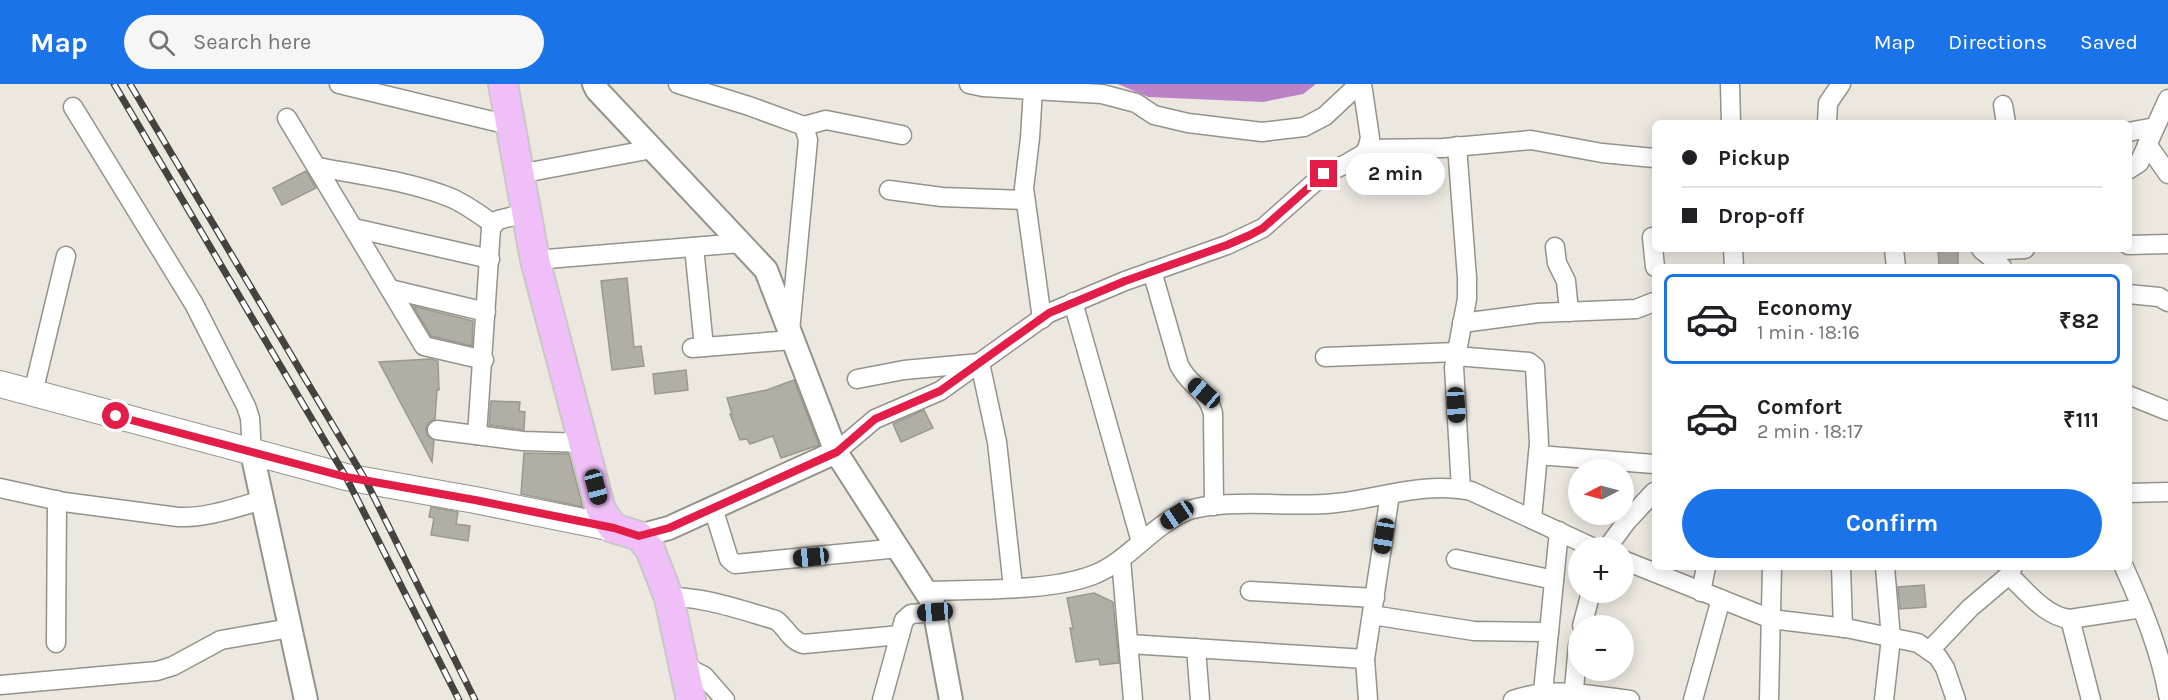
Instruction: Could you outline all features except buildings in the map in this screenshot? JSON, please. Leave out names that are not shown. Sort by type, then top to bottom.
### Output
[{"type":"main road","points":[[503,84],[535,260],[601,510],[650,549],[669,598],[690,700]]},
{"type":"main road","points":[[0,384],[346,477],[475,500],[626,532]]},
{"type":"street","points":[[339,84],[509,125]]},
{"type":"street","points":[[594,84],[766,270],[837,452],[933,603],[951,700]]},
{"type":"street","points":[[678,84],[804,126],[826,120],[902,135]]},
{"type":"street","points":[[969,84],[1102,94],[1136,103],[1154,115],[1188,123],[1262,132],[1304,128],[1325,116],[1360,84]]},
{"type":"street","points":[[626,532],[669,528],[837,452],[875,419],[940,391],[1049,313],[1152,271],[1227,245],[1263,228],[1324,174],[1346,164],[1367,149],[1370,138],[1360,84]]},
{"type":"street","points":[[1730,84],[1731,120]]},
{"type":"street","points":[[1827,120],[1828,103],[1841,84]]},
{"type":"street","points":[[1033,90],[1025,200],[1042,319]]},
{"type":"street","points":[[2132,167],[2139,163],[2168,99]]},
{"type":"street","points":[[73,107],[194,304],[246,406],[250,418],[252,453],[306,700]]},
{"type":"street","points":[[287,118],[424,346],[483,360]]},
{"type":"street","points":[[791,336],[808,140],[804,126]]},
{"type":"street","points":[[2132,131],[2155,127]]},
{"type":"street","points":[[1367,149],[1405,150],[1531,140],[1602,153],[1652,158]]},
{"type":"street","points":[[2147,144],[2168,174]]},
{"type":"street","points":[[1457,146],[1467,278],[1467,299],[1456,354],[1454,385],[1461,489]]},
{"type":"street","points":[[519,174],[652,149]]},
{"type":"street","points":[[318,167],[388,180],[448,197],[470,207],[493,224]]},
{"type":"street","points":[[889,190],[942,197],[1025,200]]},
{"type":"street","points":[[477,435],[491,228],[498,220],[526,213]]},
{"type":"street","points":[[354,228],[489,259]]},
{"type":"street","points":[[535,260],[741,243]]},
{"type":"street","points":[[2132,245],[2168,244]]},
{"type":"street","points":[[694,247],[698,347],[791,336]]},
{"type":"street","points":[[1556,247],[1557,263],[1566,281],[1569,312]]},
{"type":"street","points":[[1989,258],[2013,252]]},
{"type":"street","points":[[33,393],[66,256]]},
{"type":"street","points":[[1152,271],[1179,365],[1183,374],[1204,393],[1213,413],[1214,506]]},
{"type":"street","points":[[390,289],[486,312]]},
{"type":"street","points":[[2132,294],[2168,298]]},
{"type":"street","points":[[1073,302],[1141,542]]},
{"type":"street","points":[[1462,322],[1538,313],[1636,309],[1652,303]]},
{"type":"street","points":[[1325,357],[1456,354],[1532,363],[1535,367],[1538,455],[1532,519]]},
{"type":"street","points":[[857,379],[904,370],[980,363]]},
{"type":"street","points":[[980,363],[997,442],[1013,587]]},
{"type":"street","points":[[2132,397],[2168,411]]},
{"type":"street","points":[[437,430],[523,441],[584,443]]},
{"type":"street","points":[[1538,455],[1652,464]]},
{"type":"street","points":[[0,488],[57,500],[178,517],[222,513],[262,500]]},
{"type":"street","points":[[926,591],[1066,582],[1094,575],[1120,559],[1177,515],[1190,509],[1232,503],[1335,504],[1425,488],[1461,489],[1471,491],[1571,537]]},
{"type":"street","points":[[2132,493],[2168,492]]},
{"type":"street","points":[[1368,700],[1365,659],[1390,494]]},
{"type":"street","points":[[1615,537],[1652,494]]},
{"type":"street","points":[[56,643],[57,500]]},
{"type":"street","points":[[713,508],[729,559],[735,564],[899,548]]},
{"type":"street","points":[[1543,692],[1559,531]]},
{"type":"street","points":[[1120,559],[1133,700]]},
{"type":"street","points":[[1456,559],[1554,579]]},
{"type":"street","points":[[1634,565],[1771,619],[1842,628],[1918,643],[1938,657],[1945,668],[1956,700]]},
{"type":"street","points":[[1701,592],[1705,570]]},
{"type":"street","points":[[1769,700],[1772,570]]},
{"type":"street","points":[[1841,570],[1842,628]]},
{"type":"street","points":[[1884,700],[1891,638],[1885,570]]},
{"type":"street","points":[[2125,570],[2142,608],[2161,640],[2163,670],[2168,695]]},
{"type":"street","points":[[1930,650],[1970,608],[2011,571],[2051,614],[2061,618],[2070,619],[2142,608]]},
{"type":"street","points":[[1250,591],[1373,607],[1473,631],[1549,632]]},
{"type":"street","points":[[669,598],[694,599],[776,620],[783,625],[794,640],[804,644],[900,635]]},
{"type":"street","points":[[1693,700],[1721,599]]},
{"type":"street","points":[[882,700],[907,616],[935,612]]},
{"type":"street","points":[[2070,619],[2091,700]]},
{"type":"street","points":[[0,685],[157,671],[173,666],[221,640],[290,628]]},
{"type":"street","points":[[1129,644],[1365,659]]},
{"type":"street","points":[[1196,648],[1200,700]]},
{"type":"street","points":[[683,665],[704,676],[725,700]]},
{"type":"street","points":[[1573,696],[1574,681]]},
{"type":"street","points":[[1514,700],[1543,692],[1630,700]]},
{"type":"shaded area","points":[[1118,84],[1316,84],[1303,94],[1263,102],[1148,97]]},
{"type":"railway","points":[[114,84],[346,477],[459,700]]},
{"type":"railway","points":[[130,84],[366,481],[475,700]]},
{"type":"route","points":[[116,416],[346,477],[475,500],[614,528],[639,536],[669,528],[837,452],[875,419],[940,391],[1006,346],[1049,313],[1125,281],[1250,235],[1263,228],[1305,188],[1324,174]]}]
